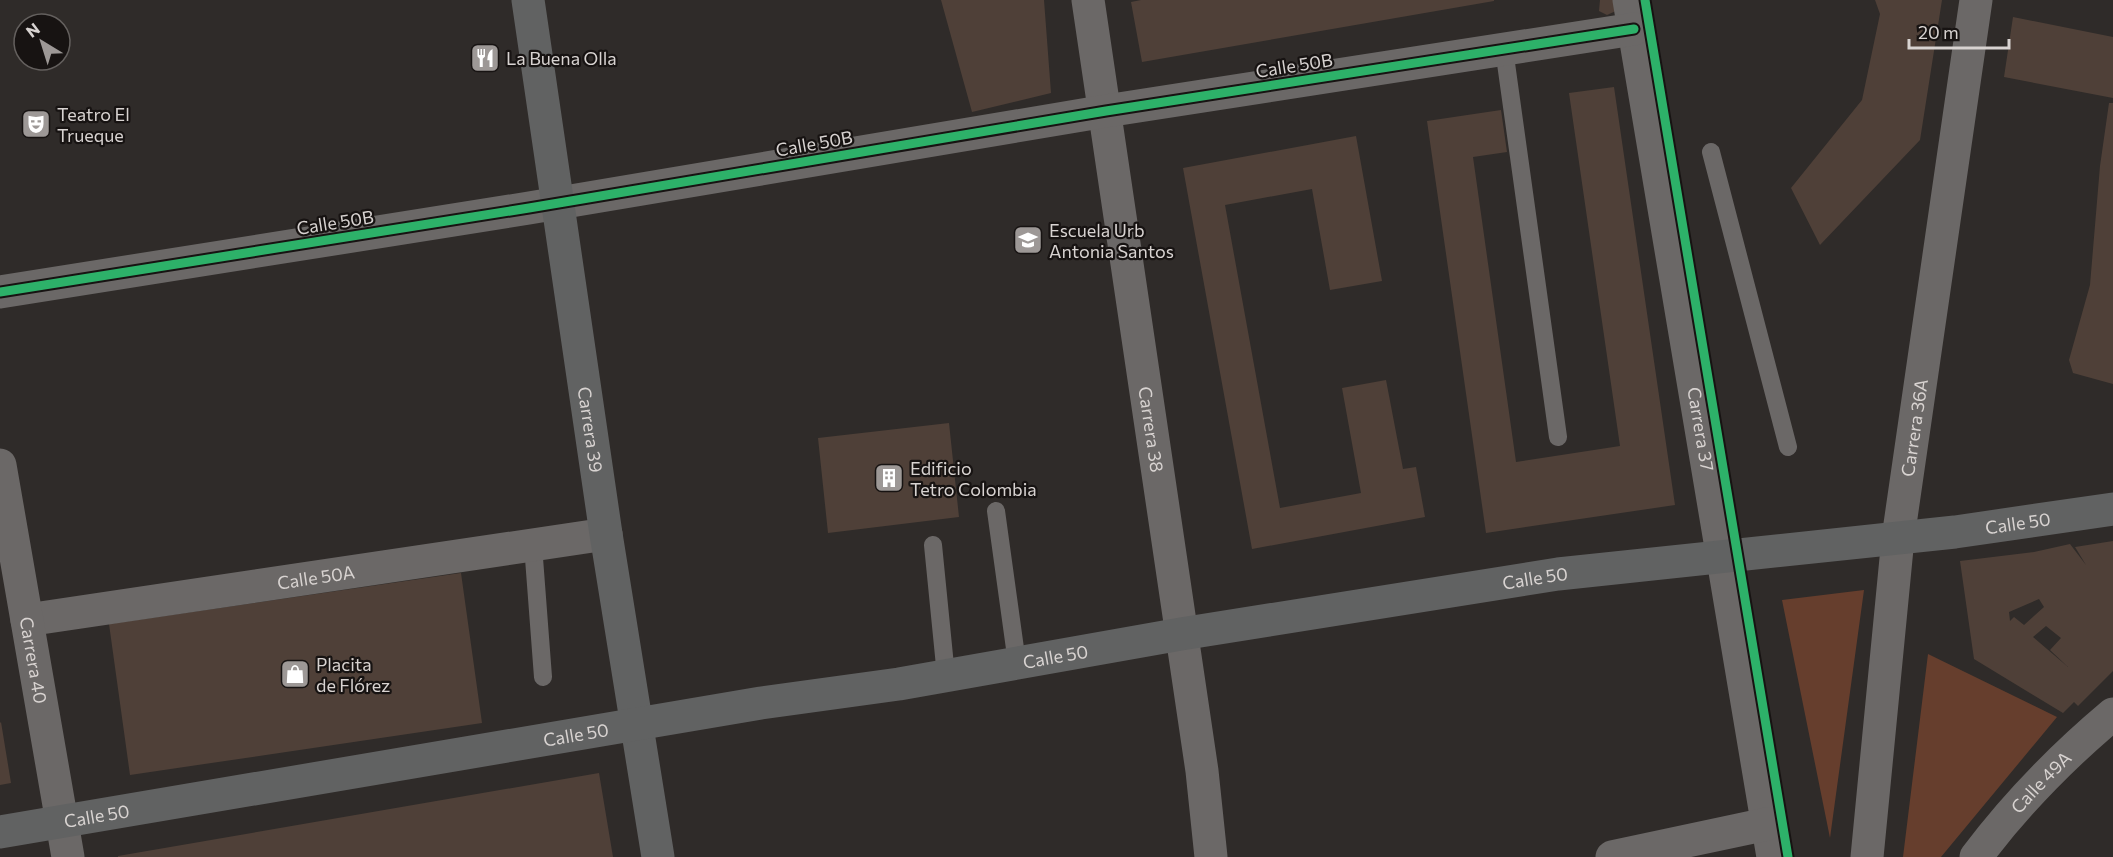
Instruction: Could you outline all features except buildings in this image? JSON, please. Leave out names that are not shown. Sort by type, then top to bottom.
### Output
[{"type":"main road","name":"Carrera 39","points":[[528,0],[606,534],[658,857]]},
{"type":"main road","name":"Calle 50","points":[[0,832],[638,724],[946,676],[1181,634],[1557,574],[1955,532],[2113,509]]},
{"type":"street","name":"Carrera 38","points":[[1088,0],[1202,771],[1211,857]]},
{"type":"street","name":"Carrera 36A","points":[[1867,857],[1898,538],[1976,0]]},
{"type":"street","name":"Calle 50B","points":[[0,292],[558,204],[1106,111],[1504,49],[1632,14]]},
{"type":"street","name":"Carrera 37","points":[[1632,14],[1773,857]]},
{"type":"street","name":"Carrera 40","points":[[0,465],[68,857]]},
{"type":"street","name":"Calle 50A","points":[[27,620],[606,534]]},
{"type":"street","name":"Calle 49A","points":[[1976,857],[1994,834],[2081,740],[2113,714]]},
{"type":"street","points":[[1612,857],[1767,824]]},
{"type":"lane","points":[[1504,49],[1558,437]]},
{"type":"lane","points":[[1711,152],[1788,447]]},
{"type":"lane","points":[[996,512],[1017,663]]},
{"type":"lane","points":[[533,545],[543,677]]},
{"type":"lane","points":[[933,545],[946,676]]},
{"type":"shaded area","points":[[1864,590],[1830,838],[1782,600]]},
{"type":"shaded area","points":[[1928,654],[2057,717],[1941,857],[1903,857]]},
{"type":"cycle path","points":[[1645,0],[1788,857]]},
{"type":"cycle path","points":[[0,292],[529,208],[1106,111],[1634,29]]},
{"type":"place","name":"La Buena Olla","points":[[485,58]]},
{"type":"place","name":"Teatro El Trueque","points":[[36,124]]},
{"type":"place","name":"Escuela Urb Antonia Santos","points":[[1028,240]]},
{"type":"place","name":"Edificio Tetro Colombia","points":[[889,478]]},
{"type":"place","name":"Placita de Flórez","points":[[295,674]]}]
